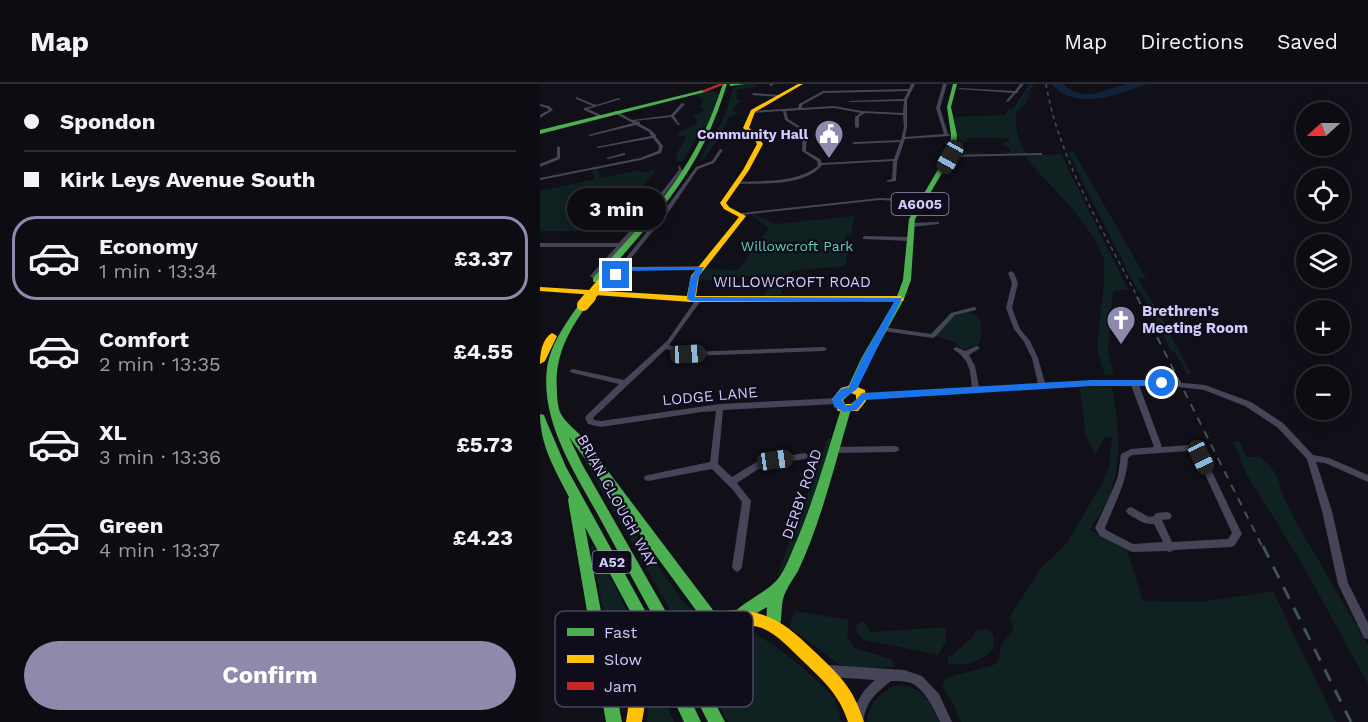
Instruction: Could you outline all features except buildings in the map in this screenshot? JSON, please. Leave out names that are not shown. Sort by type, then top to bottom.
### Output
[{"type":"main road","points":[[695,299],[694,279],[743,216],[728,210],[723,203],[747,170],[760,144],[754,134],[746,128],[752,112],[774,88],[800,84]]},
{"type":"main road","points":[[540,132],[608,108],[733,87]]},
{"type":"main road","name":"BRIAN CLOUGH WAY","points":[[540,361],[554,333],[606,276],[688,166],[733,87]]},
{"type":"main road","name":"A6005","points":[[857,393],[883,329],[900,299],[907,280],[911,225],[922,201],[950,156],[949,107],[958,89]]},
{"type":"main road","points":[[540,126],[555,128]]},
{"type":"main road","name":"WILLOWCROFT ROAD","points":[[540,289],[695,299],[900,299]]},
{"type":"main road","name":"BRIAN CLOUGH WAY","points":[[579,305],[560,337],[551,362],[549,388],[556,417],[573,457],[658,611]]},
{"type":"main road","points":[[842,405],[841,394],[857,393]]},
{"type":"main road","name":"DERBY ROAD","points":[[773,626],[774,604],[796,559],[834,450],[842,405]]},
{"type":"main road","points":[[556,417],[579,441],[704,611]]},
{"type":"main road","name":"BRIAN CLOUGH WAY","points":[[540,418],[560,468],[638,611]]},
{"type":"main road","points":[[540,447],[560,468]]},
{"type":"main road","points":[[572,490],[594,611]]},
{"type":"main road","name":"DERBY ROAD","points":[[748,611],[781,586]]},
{"type":"main road","points":[[753,618],[773,626],[841,684],[848,696],[856,722]]},
{"type":"main road","points":[[611,707],[614,722]]},
{"type":"main road","points":[[634,722],[637,707]]},
{"type":"main road","name":"BRIAN CLOUGH WAY","points":[[686,707],[693,722]]},
{"type":"main road","name":"BRIAN CLOUGH WAY","points":[[709,707],[717,722]]},
{"type":"street","points":[[888,181],[894,180],[892,170],[905,130],[904,100],[913,84]]},
{"type":"street","points":[[854,143],[950,135],[938,108],[945,84]]},
{"type":"street","points":[[996,84],[996,91]]},
{"type":"street","points":[[1003,99],[1008,101],[1022,84]]},
{"type":"street","points":[[733,87],[774,88]]},
{"type":"street","points":[[958,89],[1017,92]]},
{"type":"street","points":[[800,109],[802,104],[821,92],[909,90]]},
{"type":"street","points":[[540,179],[653,156],[661,148],[655,135],[639,123],[608,108],[577,98]]},
{"type":"street","points":[[850,101],[904,100]]},
{"type":"street","points":[[633,120],[672,116],[683,104]]},
{"type":"street","points":[[540,105],[551,110],[540,117]]},
{"type":"street","points":[[752,112],[834,107],[864,112],[903,114]]},
{"type":"street","points":[[784,110],[787,119],[805,131],[805,152],[817,158],[820,164]]},
{"type":"street","points":[[857,127],[857,117],[864,112]]},
{"type":"street","points":[[672,116],[679,124]]},
{"type":"street","points":[[590,135],[639,123]]},
{"type":"street","points":[[598,147],[655,135]]},
{"type":"street","points":[[540,166],[560,158],[558,147]]},
{"type":"street","points":[[606,276],[668,209],[697,168],[713,162],[721,150]]},
{"type":"street","points":[[616,164],[610,157],[624,154]]},
{"type":"street","points":[[950,156],[1041,154]]},
{"type":"street","points":[[653,156],[658,160]]},
{"type":"street","points":[[820,164],[895,160]]},
{"type":"street","points":[[736,183],[788,179],[810,174],[820,164]]},
{"type":"street","points":[[606,276],[620,245],[659,200],[681,170],[679,167]]},
{"type":"street","points":[[562,168],[564,174]]},
{"type":"street","points":[[742,214],[880,199],[922,201]]},
{"type":"street","points":[[926,224],[927,232]]},
{"type":"street","points":[[911,225],[937,224]]},
{"type":"street","points":[[865,238],[910,239]]},
{"type":"street","points":[[540,245],[620,245]]},
{"type":"street","points":[[606,276],[701,268]]},
{"type":"street","points":[[1011,273],[1016,283],[1009,303],[1011,316],[1035,358],[1042,386]]},
{"type":"street","points":[[573,371],[625,383],[665,346],[695,299]]},
{"type":"street","points":[[883,329],[933,336],[953,314],[974,309]]},
{"type":"street","points":[[665,346],[688,354],[824,349]]},
{"type":"street","points":[[965,354],[977,348]]},
{"type":"street","points":[[956,349],[972,362],[976,389]]},
{"type":"street","name":"LODGE LANE","points":[[625,383],[589,418],[592,423],[720,407],[842,405]]},
{"type":"street","points":[[1134,383],[1159,449]]},
{"type":"street","points":[[857,393],[1134,383],[1200,387],[1230,396],[1261,411],[1296,439],[1311,458],[1327,511],[1343,584],[1368,634]]},
{"type":"street","points":[[714,465],[720,407]]},
{"type":"street","points":[[1190,448],[1201,457],[1237,534],[1231,543],[1170,548],[1132,548],[1103,533],[1100,528],[1120,486],[1125,469],[1124,456],[1131,452],[1159,449],[1190,448]]},
{"type":"street","points":[[834,450],[895,449]]},
{"type":"street","points":[[731,482],[761,464],[804,456]]},
{"type":"street","points":[[1311,458],[1326,460],[1368,479]]},
{"type":"street","points":[[648,478],[714,465]]},
{"type":"street","points":[[714,465],[747,501],[737,567]]},
{"type":"street","points":[[1131,511],[1148,521],[1157,520],[1159,516],[1167,516]]},
{"type":"street","points":[[1157,520],[1170,548]]},
{"type":"street","points":[[826,671],[904,676],[924,685],[937,702],[946,722]]},
{"type":"street","points":[[856,722],[864,697],[887,676]]},
{"type":"green space","points":[[746,84],[757,84],[755,87],[736,90],[738,93],[736,99],[741,100],[732,110],[737,113],[749,112],[730,116],[718,139],[725,140],[716,142],[703,160],[699,161],[724,118],[723,115],[733,88]]},
{"type":"green space","points":[[709,90],[718,93],[710,124],[704,127],[682,162],[677,161],[676,155],[687,136],[676,136],[698,121],[692,114],[698,115],[705,109],[699,108],[704,100],[693,95]]},
{"type":"green space","points":[[1032,91],[1023,107],[1017,111],[1016,116],[1018,133],[1027,154],[999,153],[1010,152],[1010,147],[1005,147],[1002,143],[1009,141],[1009,138],[967,138],[963,152],[993,154],[955,154],[958,137],[954,117],[1005,115],[1007,110],[1016,107]]},
{"type":"green space","points":[[1068,152],[1074,152],[1146,278],[1138,279],[1191,374],[1187,374],[1174,351],[1171,351],[1140,291],[1137,290]]},
{"type":"green space","points":[[1061,154],[1128,289],[1113,292],[1108,352],[1114,374],[1105,376],[1097,348],[1104,260],[1095,239],[1071,207],[1026,156]]},
{"type":"green space","points":[[597,169],[602,178],[640,170],[641,173],[656,170],[630,203],[600,231],[540,231],[540,191],[595,179],[592,170]]},
{"type":"green space","name":"Willowcroft Park","points":[[754,214],[775,224],[855,216],[851,235],[845,236],[845,247],[849,247],[845,266],[790,271],[780,295],[764,296],[771,274],[698,281],[705,269],[738,270],[769,228],[751,215]]},
{"type":"green space","points":[[968,312],[977,316],[981,323],[981,337],[977,347],[964,349],[955,342],[936,336],[955,315]]},
{"type":"green space","points":[[1112,387],[1117,427],[1117,467],[1108,498],[1090,530],[1127,550],[1143,601],[1200,602],[1273,591],[1336,722],[961,722],[942,686],[945,678],[994,665],[998,661],[1002,643],[1014,629],[1009,618],[1041,568],[1067,543],[1101,485],[1109,467],[1112,438],[1105,437],[1095,455],[1086,435],[1080,388]]},
{"type":"green space","points":[[828,437],[833,438],[800,534],[784,568],[777,576]]},
{"type":"green space","points":[[1233,441],[1240,442],[1246,457],[1260,457],[1271,467],[1278,478],[1282,493],[1295,520],[1368,645],[1368,684],[1301,562],[1247,475]]},
{"type":"green space","points":[[583,458],[681,599],[693,611],[671,611]]},
{"type":"green space","points":[[593,545],[627,611],[603,611],[591,547]]},
{"type":"green space","points":[[795,611],[849,620],[847,637],[854,648],[891,659],[895,667],[861,668],[840,665],[789,627]]},
{"type":"green space","points":[[863,621],[871,632],[946,627],[946,641],[938,655],[864,640],[857,633],[856,625]]},
{"type":"green space","points":[[978,629],[990,630],[994,636],[993,649],[984,657],[972,662],[948,664],[948,658],[971,639]]},
{"type":"green space","points":[[753,633],[776,647],[825,688],[834,699],[841,722],[728,722],[720,707],[753,707]]},
{"type":"green space","points":[[898,685],[914,688],[920,692],[929,702],[939,722],[867,722],[870,709],[876,699]]},
{"type":"green space","points":[[648,707],[668,707],[674,722],[647,722]]},
{"type":"water","points":[[1051,84],[1064,84],[1071,90],[1087,94],[1128,84],[1148,84],[1113,95],[1087,99],[1075,98],[1062,93]]},
{"type":"waterway","points":[[1014,108],[1032,84]]},
{"type":"railway","points":[[1046,84],[1052,112],[1072,167],[1138,298]]},
{"type":"railway","points":[[1137,297],[1263,548]]},
{"type":"railway","points":[[1263,546],[1351,722]]},
{"type":"traffic: fast","points":[[596,280],[655,213],[689,166],[715,113],[725,84]]},
{"type":"traffic: fast","points":[[731,85],[743,84]]},
{"type":"traffic: fast","points":[[852,389],[867,357],[900,299],[907,280],[912,219],[953,149],[954,135],[949,107],[955,84]]},
{"type":"traffic: fast","points":[[540,132],[703,91]]},
{"type":"traffic: fast","points":[[583,305],[566,331],[554,359],[551,380],[556,416],[569,450],[658,611]]},
{"type":"traffic: fast","points":[[748,611],[781,586],[792,568],[813,517],[846,409]]},
{"type":"traffic: fast","points":[[540,418],[560,468],[638,611]]},
{"type":"traffic: fast","points":[[560,420],[579,441],[705,611]]},
{"type":"traffic: fast","points":[[574,500],[594,611]]},
{"type":"traffic: fast","points":[[773,626],[774,604],[780,587]]},
{"type":"traffic: fast","points":[[611,707],[614,722]]},
{"type":"traffic: fast","points":[[686,707],[693,722]]},
{"type":"traffic: fast","points":[[709,707],[717,722]]},
{"type":"traffic: slow","points":[[691,299],[695,276],[743,216],[726,208],[723,203],[746,170],[760,144],[754,134],[746,128],[753,111],[801,84]]},
{"type":"traffic: slow","points":[[583,305],[604,280]]},
{"type":"traffic: slow","points":[[540,289],[691,299],[900,299]]},
{"type":"traffic: slow","points":[[540,361],[552,336]]},
{"type":"traffic: slow","points":[[852,389],[861,393],[861,401],[854,408],[842,408],[837,399],[845,391],[852,389]]},
{"type":"traffic: slow","points":[[753,619],[775,627],[825,672],[844,693],[856,722]]},
{"type":"traffic: slow","points":[[634,722],[637,707]]},
{"type":"traffic: jam","points":[[703,91],[723,84]]},
{"type":"place","name":"Community Hall","points":[[829,160]]},
{"type":"place","name":"Brethren's Meeting Room","points":[[1121,346]]},
{"type":"route","points":[[616,275],[620,269],[701,268],[694,279],[691,299],[900,299],[867,357],[852,389],[845,391],[837,399],[839,406],[844,409],[854,408],[862,397],[1092,383],[1162,383]]}]
